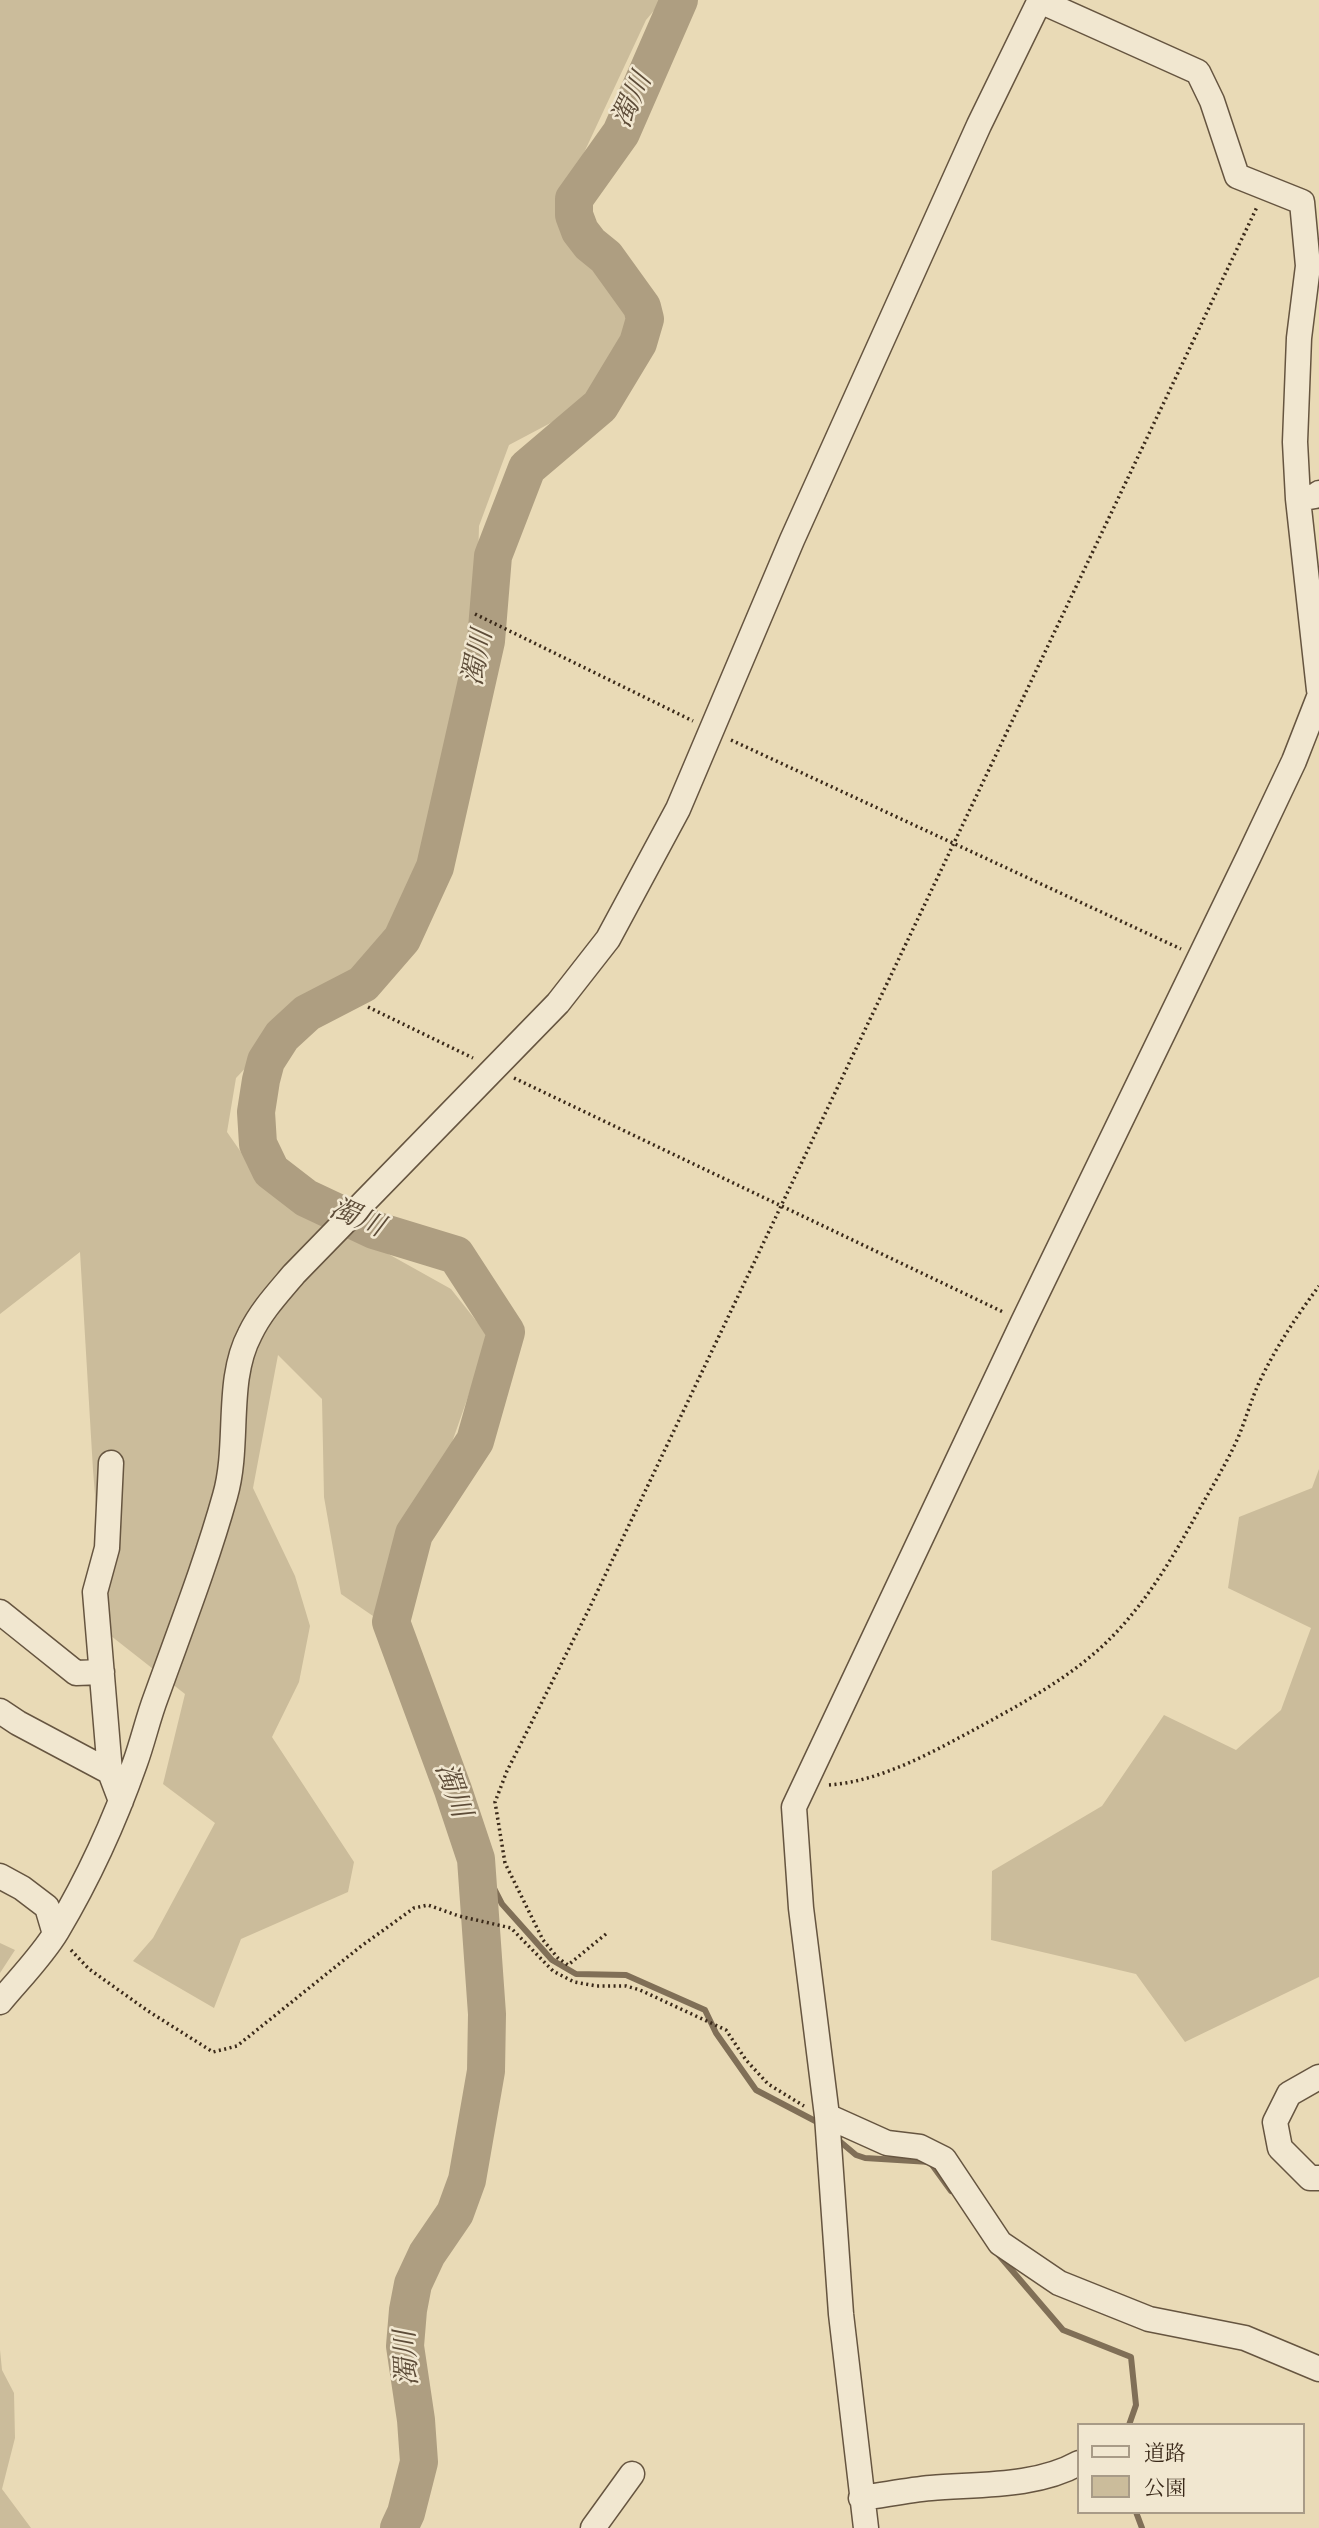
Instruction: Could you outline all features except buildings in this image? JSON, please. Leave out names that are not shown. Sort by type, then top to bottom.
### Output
[{"type":"street","points":[[0,2002],[55,1934],[121,1801],[208,1553],[226,1492],[235,1441],[235,1396],[240,1365],[249,1336],[266,1307],[294,1274],[558,1003],[608,939],[678,809],[792,540],[979,125],[1040,1],[1198,72],[1212,100],[1237,176],[1302,202],[1308,266],[1299,338],[1295,442],[1308,496],[1319,690]]},
{"type":"street","points":[[866,2528],[841,2314],[827,2126],[801,1908],[794,1807],[1023,1322],[1294,761],[1319,697]]},
{"type":"street","points":[[111,1462],[107,1548],[95,1592],[110,1772],[121,1801]]},
{"type":"street","points":[[0,1612],[76,1673],[102,1672]]},
{"type":"street","points":[[9,1717],[110,1772]]},
{"type":"street","points":[[0,1875],[47,1907],[55,1934]]},
{"type":"street","points":[[1319,2077],[1289,2094],[1275,2122],[1280,2148],[1310,2178],[1319,2178]]},
{"type":"street","points":[[827,2126],[887,2143],[920,2147],[944,2159],[1000,2244],[1059,2283],[1149,2319],[1245,2338],[1319,2369]]},
{"type":"street","points":[[861,2498],[925,2488],[1039,2479],[1065,2471],[1078,2464]]},
{"type":"street","points":[[593,2528],[632,2474]]},
{"type":"path","points":[[606,1934],[568,1965],[558,1958],[543,1940],[505,1863],[495,1802],[507,1771],[589,1609],[1266,187]]},
{"type":"path","points":[[475,614],[712,731],[1200,958]]},
{"type":"path","points":[[368,1007],[1023,1322]]},
{"type":"path","points":[[806,1781],[820,1786],[845,1784],[896,1768],[1010,1710],[1077,1668],[1097,1652],[1138,1607],[1164,1571],[1227,1461],[1259,1383],[1299,1312],[1319,1286]]},
{"type":"path","points":[[55,1934],[89,1969],[213,2052],[237,2046],[360,1947],[414,1908],[428,1905],[459,1916],[511,1928],[553,1971],[574,1982],[597,1986],[626,1986],[640,1990],[726,2030],[746,2060],[768,2084],[827,2126]]},
{"type":"green space","points":[[0,0],[663,0],[646,20],[560,204],[573,243],[606,275],[631,308],[636,322],[630,345],[594,400],[509,445],[479,526],[476,638],[430,864],[397,937],[360,979],[306,1004],[236,1078],[227,1132],[263,1184],[451,1289],[489,1337],[450,1448],[373,1616],[341,1594],[324,1497],[322,1399],[278,1355],[253,1488],[295,1576],[310,1626],[299,1682],[272,1737],[354,1862],[348,1892],[241,1939],[214,2008],[133,1961],[153,1938],[215,1823],[163,1784],[185,1694],[106,1632],[80,1252],[0,1314]]},
{"type":"green space","points":[[1319,1469],[1319,1977],[1185,2042],[1136,1974],[991,1940],[992,1871],[1102,1806],[1164,1715],[1236,1750],[1281,1710],[1311,1628],[1228,1588],[1239,1517],[1312,1488]]},
{"type":"green space","points":[[0,1943],[15,1950],[0,1973]]},
{"type":"green space","points":[[0,2350],[2,2370],[14,2393],[15,2438],[2,2489],[31,2528],[0,2528]]},
{"type":"waterway","name":"濁川","points":[[399,2528],[406,2513],[419,2462],[405,2346],[408,2310],[413,2284],[427,2254],[455,2213],[467,2180],[486,2071],[487,2014],[476,1859],[391,1622],[414,1534],[475,1441],[506,1332],[456,1255],[374,1230],[306,1198],[271,1171],[258,1144],[256,1112],[266,1061],[282,1036],[307,1013],[363,984],[402,939],[435,867],[486,641],[493,556],[527,468],[600,406],[638,343],[645,319],[642,307],[606,257],[590,244],[580,231],[574,215],[574,199],[621,133],[679,0]]},
{"type":"waterway","points":[[476,1859],[502,1904],[552,1960],[576,1974],[626,1975],[705,2010],[716,2033],[756,2090],[821,2124]]},
{"type":"waterway","points":[[837,2139],[856,2155],[865,2158],[930,2162],[951,2191]]},
{"type":"waterway","points":[[997,2253],[1063,2330],[1131,2357],[1136,2405],[1130,2423]]},
{"type":"waterway","points":[[1137,2514],[1142,2528]]}]
